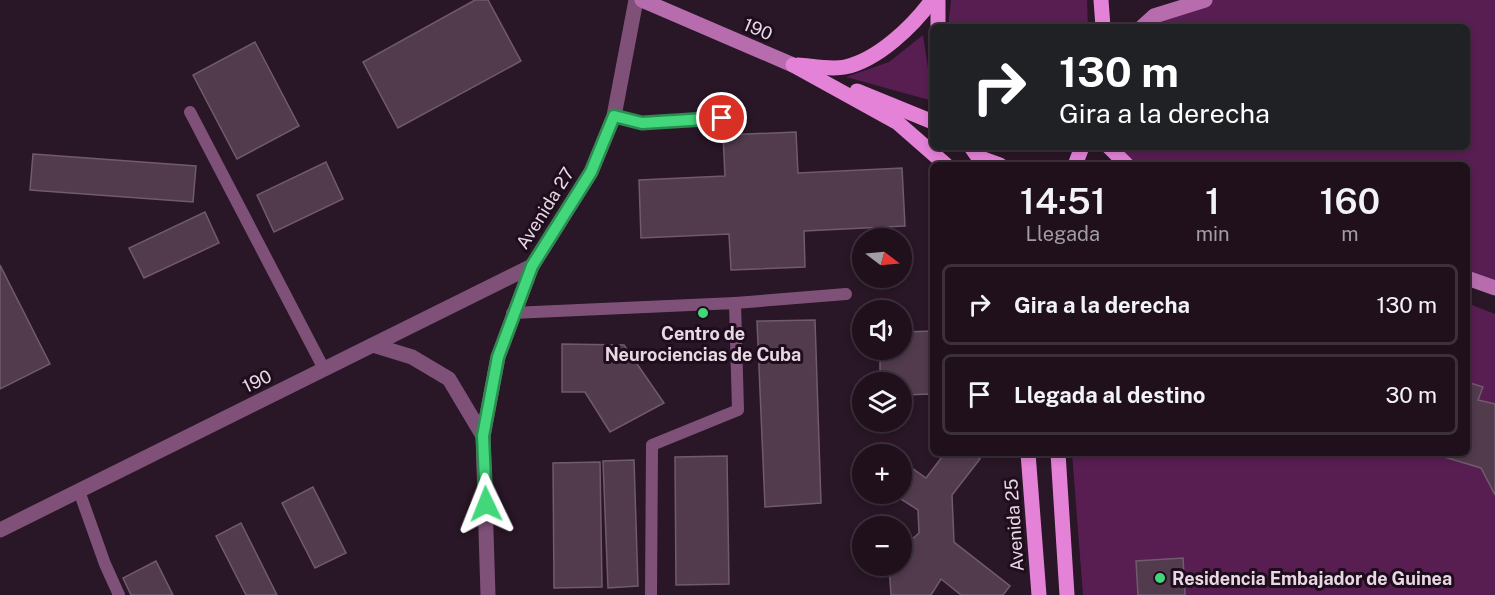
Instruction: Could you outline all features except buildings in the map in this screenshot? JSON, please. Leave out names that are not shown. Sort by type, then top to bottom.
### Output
[{"type":"main road","points":[[793,65],[844,67],[886,47],[918,20],[932,0]]},
{"type":"main road","points":[[938,0],[938,24]]},
{"type":"main road","points":[[1101,0],[1102,24]]},
{"type":"main road","points":[[793,65],[930,121]]},
{"type":"main road","points":[[793,65],[898,123],[943,162]]},
{"type":"main road","points":[[1111,150],[1124,162]]},
{"type":"main road","points":[[976,156],[992,162]]},
{"type":"main road","name":"Avenida 25","points":[[1028,456],[1039,595]]},
{"type":"main road","points":[[1058,456],[1067,595]]},
{"type":"street","name":"Avenida 27","points":[[489,595],[483,436],[498,357],[512,314],[532,266],[591,172],[614,116],[636,0]]},
{"type":"street","name":"190","points":[[642,0],[793,65]]},
{"type":"street","points":[[1145,24],[1154,16],[1205,0]]},
{"type":"street","name":"190","points":[[0,530],[532,266]]},
{"type":"street","points":[[1470,279],[1495,288]]},
{"type":"street","name":"Avenida 27","points":[[373,345],[412,357],[449,379],[483,436]]},
{"type":"lane","points":[[190,112],[324,369]]},
{"type":"lane","points":[[614,116],[642,123],[722,118]]},
{"type":"lane","points":[[512,314],[735,303],[846,294]]},
{"type":"lane","points":[[651,595],[652,445],[738,410],[735,303]]},
{"type":"lane","points":[[79,491],[105,564],[119,595]]},
{"type":"shaded area","points":[[951,0],[1087,0],[1088,24],[948,24]]},
{"type":"shaded area","points":[[1205,0],[1495,0],[1495,288],[1470,279],[1470,162],[1124,162],[1112,150],[1470,150],[1470,24],[1149,24]]},
{"type":"shaded area","points":[[923,35],[930,81],[930,100],[846,77],[889,62]]},
{"type":"shaded area","points":[[1470,304],[1495,314],[1495,595],[1083,595],[1072,456],[1470,456]]},
{"type":"place","name":"Centro de Neurociencias de Cuba","points":[[703,313]]},
{"type":"place","name":"Residencia Embajador de Guinea","points":[[1160,578]]},
{"type":"route","points":[[486,504],[483,436],[498,357],[512,314],[532,266],[591,172],[614,116],[642,123],[722,118]]}]
